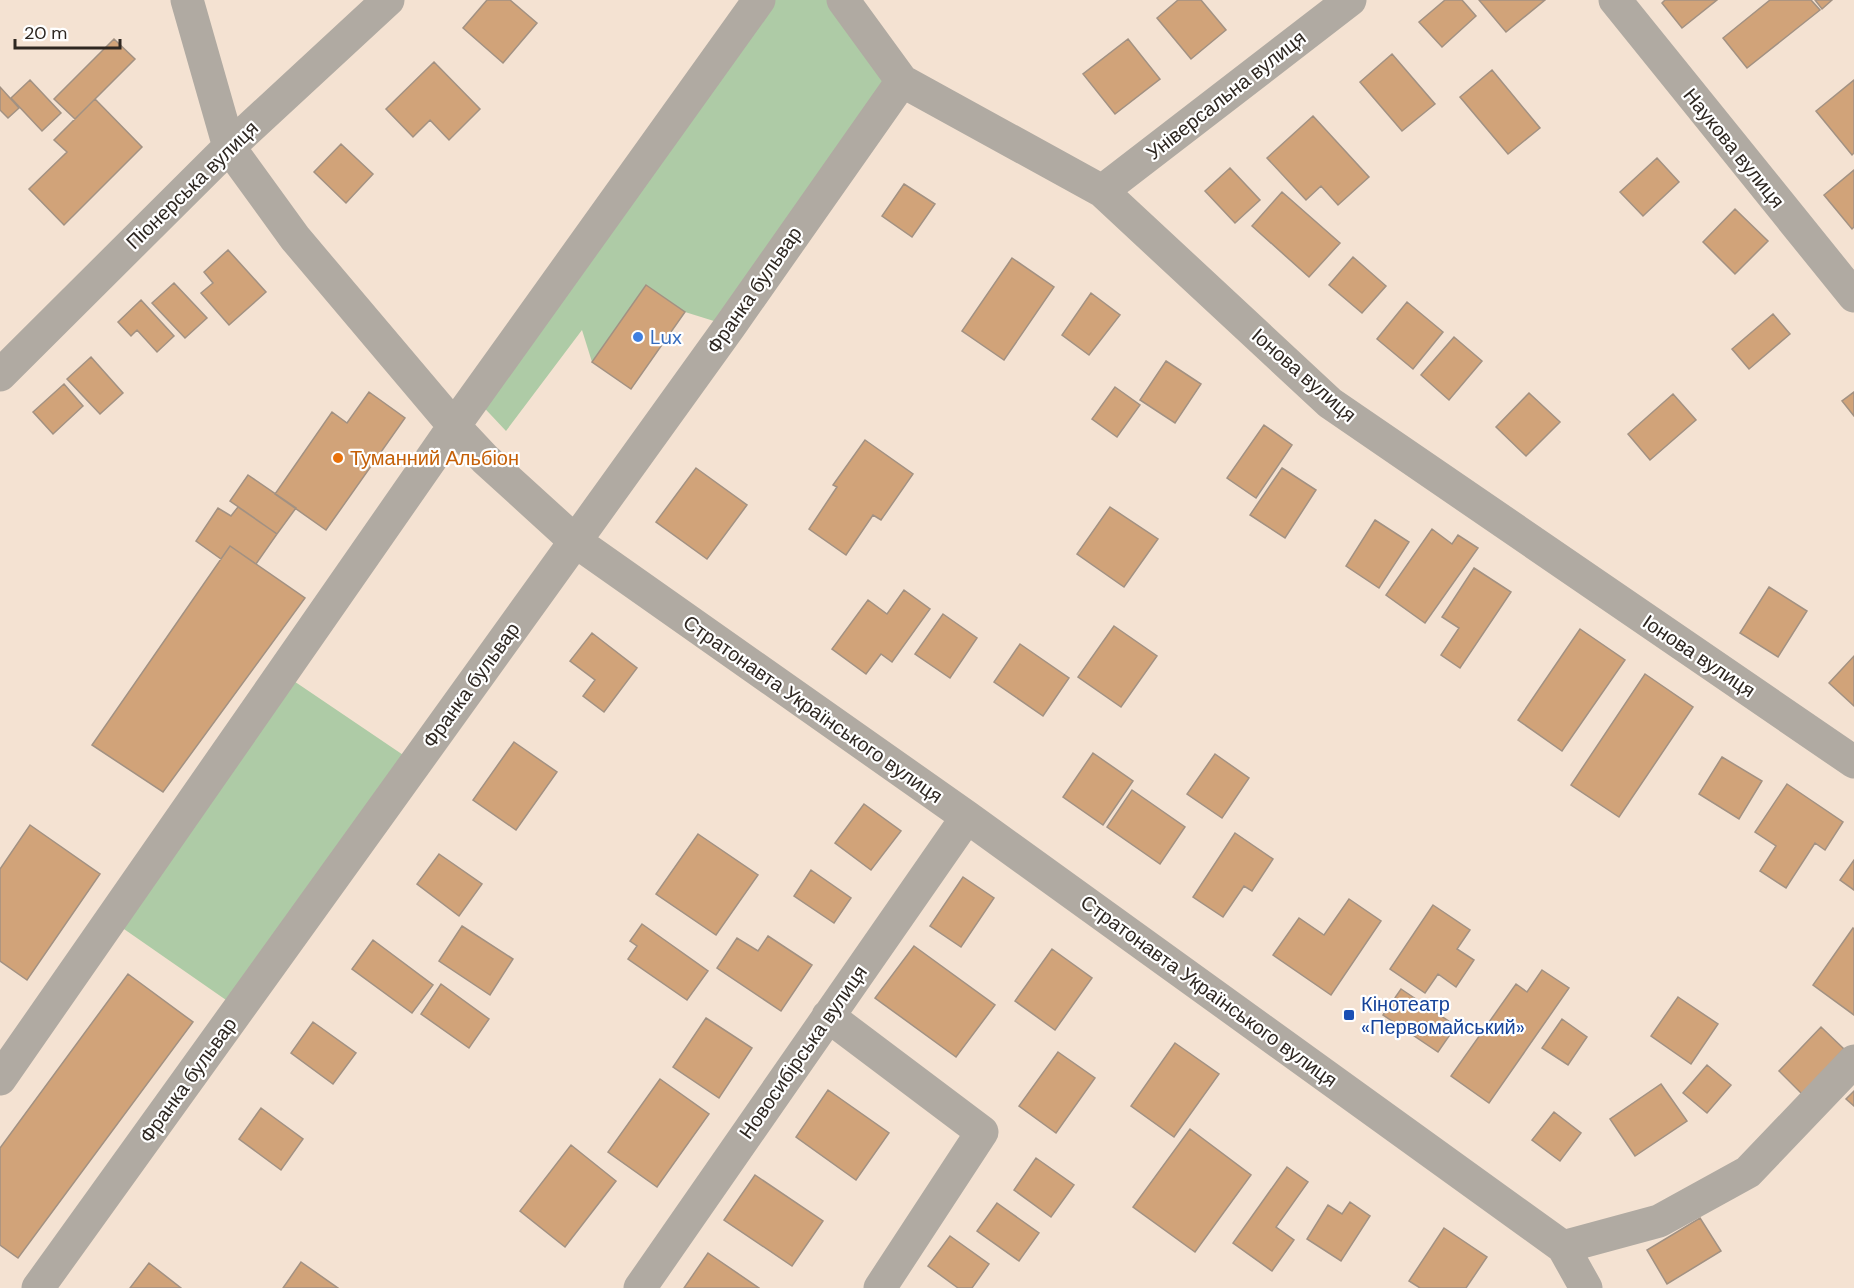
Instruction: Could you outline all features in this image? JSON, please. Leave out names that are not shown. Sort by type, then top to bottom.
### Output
[{"type":"street","name":"Стратонавта Українського вулиця","points":[[187,0],[229,147],[295,238],[454,426],[485,459],[575,541],[967,817],[1563,1247],[1584,1287]]},
{"type":"street","name":"Піонерська вулиця","points":[[0,375],[229,147],[388,0]]},
{"type":"street","points":[[0,1079],[454,426],[759,0]]},
{"type":"street","name":"Іонова вулиця","points":[[843,0],[902,81],[1102,191],[1330,403],[1854,762]]},
{"type":"street","name":"Універсальна вулиця","points":[[1102,191],[1350,0]]},
{"type":"street","name":"Наукова вулиця","points":[[1615,0],[1854,296]]},
{"type":"street","name":"Франка бульвар","points":[[38,1288],[575,541],[902,81]]},
{"type":"street","name":"Новосибірська вулиця","points":[[640,1288],[967,817]]},
{"type":"street","points":[[828,1017],[982,1132],[880,1288]]},
{"type":"street","points":[[1563,1247],[1659,1221],[1748,1172],[1854,1061]]},
{"type":"green space","points":[[759,0],[843,0],[902,81],[730,326],[685,312],[646,285],[592,362],[582,330],[506,431],[475,398]]},
{"type":"green space","points":[[282,673],[415,763],[239,1009],[111,920]]},
{"type":"building","points":[[487,0],[510,0],[537,23],[503,63],[463,28]]},
{"type":"building","points":[[1178,0],[1201,0],[1226,30],[1191,59],[1157,18]]},
{"type":"building","points":[[1445,0],[1462,0],[1476,16],[1442,47],[1419,22]]},
{"type":"building","points":[[1479,0],[1545,0],[1506,32]]},
{"type":"building","points":[[1665,0],[1717,0],[1682,28],[1662,3]]},
{"type":"building","points":[[1770,0],[1811,0],[1820,10],[1747,68],[1723,38]]},
{"type":"building","points":[[1815,0],[1832,0],[1822,9]]},
{"type":"building","points":[[114,39],[135,59],[75,119],[54,99]]},
{"type":"building","points":[[1128,39],[1160,79],[1115,114],[1083,74]]},
{"type":"building","points":[[1392,54],[1435,104],[1402,131],[1360,82]]},
{"type":"building","points":[[434,62],[480,109],[449,140],[430,120],[413,137],[386,109]]},
{"type":"building","points":[[1492,70],[1540,128],[1508,154],[1460,97]]},
{"type":"building","points":[[30,80],[61,113],[42,131],[11,98]]},
{"type":"building","points":[[1854,80],[1854,153],[1852,155],[1816,111]]},
{"type":"building","points":[[0,87],[19,108],[8,118],[0,110]]},
{"type":"building","points":[[95,99],[142,147],[64,225],[29,189],[67,152],[54,140]]},
{"type":"building","points":[[1313,116],[1369,177],[1338,205],[1321,186],[1306,200],[1267,158]]},
{"type":"building","points":[[341,144],[373,174],[346,203],[314,172]]},
{"type":"building","points":[[1657,158],[1679,182],[1643,216],[1620,192]]},
{"type":"building","points":[[1230,168],[1260,200],[1235,223],[1205,191]]},
{"type":"building","points":[[1854,170],[1854,227],[1852,229],[1824,195]]},
{"type":"building","points":[[904,184],[935,204],[912,237],[882,216]]},
{"type":"building","points":[[1282,192],[1340,243],[1309,277],[1252,226]]},
{"type":"building","points":[[1735,209],[1768,241],[1735,274],[1703,242]]},
{"type":"building","points":[[228,250],[266,292],[229,325],[201,293],[213,283],[204,272]]},
{"type":"building","points":[[1353,257],[1386,286],[1362,313],[1329,285]]},
{"type":"building","points":[[1012,258],[1054,287],[1004,360],[962,331]]},
{"type":"building","points":[[174,283],[207,318],[185,338],[152,303]]},
{"type":"building","name":"Lux","points":[[646,285],[685,312],[631,389],[592,362]]},
{"type":"building","points":[[1091,293],[1120,315],[1089,355],[1062,335]]},
{"type":"building","points":[[141,300],[174,336],[157,352],[137,330],[131,336],[118,322]]},
{"type":"building","points":[[1407,302],[1443,332],[1413,369],[1377,339]]},
{"type":"building","points":[[1773,314],[1790,334],[1749,369],[1732,349]]},
{"type":"building","points":[[1454,337],[1482,361],[1449,400],[1421,375]]},
{"type":"building","points":[[91,357],[123,393],[100,414],[67,379]]},
{"type":"building","points":[[1166,361],[1201,384],[1175,423],[1140,400]]},
{"type":"building","points":[[64,384],[83,406],[53,434],[33,412]]},
{"type":"building","points":[[1115,387],[1140,405],[1117,437],[1092,419]]},
{"type":"building","name":"Туманний Альбіон","points":[[369,392],[405,418],[326,530],[275,494],[332,412],[347,423]]},
{"type":"building","points":[[1854,392],[1854,416],[1842,401]]},
{"type":"building","points":[[1529,393],[1560,422],[1526,456],[1496,427]]},
{"type":"building","points":[[1673,394],[1696,420],[1650,460],[1628,434]]},
{"type":"building","points":[[1264,425],[1292,445],[1256,498],[1227,478]]},
{"type":"building","points":[[865,440],[913,474],[881,520],[873,515],[846,555],[809,529],[837,487],[833,485]]},
{"type":"building","points":[[696,468],[747,505],[707,559],[656,522]]},
{"type":"building","points":[[1282,468],[1316,490],[1285,538],[1250,515]]},
{"type":"building","points":[[248,475],[296,508],[277,534],[230,501]]},
{"type":"building","points":[[238,507],[277,534],[256,564],[230,546],[221,559],[196,541],[218,508],[231,516]]},
{"type":"building","points":[[1110,507],[1158,539],[1124,587],[1077,554]]},
{"type":"building","points":[[1375,520],[1409,542],[1379,588],[1346,566]]},
{"type":"building","points":[[1432,529],[1452,544],[1458,535],[1478,548],[1425,623],[1386,595]]},
{"type":"building","points":[[230,546],[305,598],[163,792],[92,745]]},
{"type":"building","points":[[1474,568],[1511,592],[1460,668],[1441,655],[1459,628],[1442,617]]},
{"type":"building","points":[[1769,587],[1807,611],[1778,657],[1740,633]]},
{"type":"building","points":[[904,590],[930,609],[892,662],[881,654],[866,674],[832,649],[868,600],[887,614]]},
{"type":"building","points":[[943,614],[977,638],[950,678],[915,654]]},
{"type":"building","points":[[1114,626],[1157,656],[1121,707],[1078,677]]},
{"type":"building","points":[[1580,629],[1625,660],[1562,751],[1518,720]]},
{"type":"building","points":[[592,633],[637,668],[604,712],[583,696],[595,680],[570,661]]},
{"type":"building","points":[[1020,644],[1069,678],[1043,716],[994,682]]},
{"type":"building","points":[[1854,656],[1854,706],[1829,683]]},
{"type":"building","points":[[1645,674],[1693,707],[1619,817],[1571,785]]},
{"type":"building","points":[[514,742],[557,772],[516,830],[473,800]]},
{"type":"building","points":[[1093,753],[1133,781],[1103,825],[1063,797]]},
{"type":"building","points":[[1215,754],[1249,778],[1222,818],[1187,794]]},
{"type":"building","points":[[1722,757],[1762,781],[1739,819],[1699,794]]},
{"type":"building","points":[[1787,784],[1843,822],[1825,850],[1815,843],[1786,888],[1760,871],[1776,846],[1755,832]]},
{"type":"building","points":[[1132,790],[1185,827],[1160,864],[1107,827]]},
{"type":"building","points":[[864,804],[901,831],[871,870],[835,843]]},
{"type":"building","points":[[30,825],[100,874],[27,980],[0,961],[0,869]]},
{"type":"building","points":[[1235,833],[1273,859],[1252,891],[1244,886],[1223,917],[1193,897]]},
{"type":"building","points":[[698,834],[758,875],[716,935],[656,894]]},
{"type":"building","points":[[439,854],[482,884],[459,916],[417,884]]},
{"type":"building","points":[[1854,860],[1854,890],[1840,880]]},
{"type":"building","points":[[811,870],[851,898],[834,923],[794,896]]},
{"type":"building","points":[[963,877],[994,898],[961,947],[930,926]]},
{"type":"building","points":[[1349,899],[1381,921],[1331,995],[1273,955],[1299,918],[1324,935]]},
{"type":"building","points":[[1433,905],[1470,930],[1457,949],[1474,960],[1456,987],[1438,974],[1425,993],[1390,969]]},
{"type":"building","points":[[642,924],[708,971],[687,1000],[628,959],[637,946],[630,941]]},
{"type":"building","points":[[462,926],[513,959],[490,995],[439,961]]},
{"type":"building","points":[[1854,929],[1854,1015],[1813,985]]},
{"type":"building","points":[[768,936],[812,965],[781,1011],[717,968],[737,938],[758,951]]},
{"type":"building","points":[[373,940],[433,985],[412,1013],[352,969]]},
{"type":"building","points":[[914,946],[995,1005],[956,1057],[875,998]]},
{"type":"building","points":[[1052,949],[1092,978],[1055,1030],[1015,1001]]},
{"type":"building","points":[[1542,970],[1569,988],[1489,1103],[1451,1076],[1516,984],[1527,992]]},
{"type":"building","points":[[128,974],[193,1022],[18,1258],[0,1245],[0,1148]]},
{"type":"building","points":[[441,984],[489,1019],[469,1048],[421,1014]]},
{"type":"building","points":[[1401,989],[1456,1026],[1438,1052],[1383,1015]]},
{"type":"building","points":[[1678,997],[1718,1024],[1691,1064],[1651,1036]]},
{"type":"building","points":[[706,1018],[752,1048],[719,1098],[673,1067]]},
{"type":"building","points":[[1562,1019],[1587,1037],[1568,1065],[1542,1048]]},
{"type":"building","points":[[313,1022],[356,1053],[333,1084],[291,1053]]},
{"type":"building","points":[[1821,1027],[1844,1049],[1802,1094],[1779,1071]]},
{"type":"building","points":[[1175,1043],[1219,1074],[1174,1137],[1131,1106]]},
{"type":"building","points":[[1058,1052],[1095,1078],[1056,1133],[1019,1106]]},
{"type":"building","points":[[1707,1065],[1731,1085],[1707,1113],[1683,1093]]},
{"type":"building","points":[[660,1079],[709,1114],[657,1187],[608,1152]]},
{"type":"building","points":[[1661,1084],[1687,1121],[1635,1156],[1610,1119]]},
{"type":"building","points":[[828,1090],[889,1133],[856,1180],[796,1137]]},
{"type":"building","points":[[1854,1091],[1854,1106],[1846,1099]]},
{"type":"building","points":[[261,1108],[303,1139],[281,1170],[239,1139]]},
{"type":"building","points":[[1554,1112],[1581,1133],[1560,1161],[1532,1140]]},
{"type":"building","points":[[1190,1129],[1251,1175],[1195,1252],[1133,1207]]},
{"type":"building","points":[[571,1145],[616,1181],[565,1247],[520,1211]]},
{"type":"building","points":[[1036,1158],[1074,1185],[1051,1217],[1014,1190]]},
{"type":"building","points":[[1287,1167],[1308,1182],[1276,1227],[1294,1240],[1272,1271],[1233,1243]]},
{"type":"building","points":[[755,1175],[823,1221],[792,1266],[724,1220]]},
{"type":"building","points":[[1350,1202],[1370,1216],[1341,1261],[1307,1239],[1328,1205],[1342,1214]]},
{"type":"building","points":[[997,1203],[1039,1233],[1019,1261],[977,1231]]},
{"type":"building","points":[[1700,1218],[1721,1251],[1667,1284],[1647,1250]]},
{"type":"building","points":[[1444,1228],[1487,1257],[1466,1288],[1420,1288],[1409,1281]]},
{"type":"building","points":[[950,1236],[989,1264],[972,1288],[958,1288],[928,1266]]},
{"type":"building","points":[[708,1253],[759,1288],[684,1288]]},
{"type":"building","points":[[301,1262],[338,1288],[283,1288]]},
{"type":"building","points":[[149,1263],[181,1288],[130,1288]]},
{"type":"place","name":"Lux","points":[[638,337]]},
{"type":"place","name":"Туманний Альбіон","points":[[338,458]]},
{"type":"place","name":"Кінотеатр «Первомайський»","points":[[1349,1015]]}]
